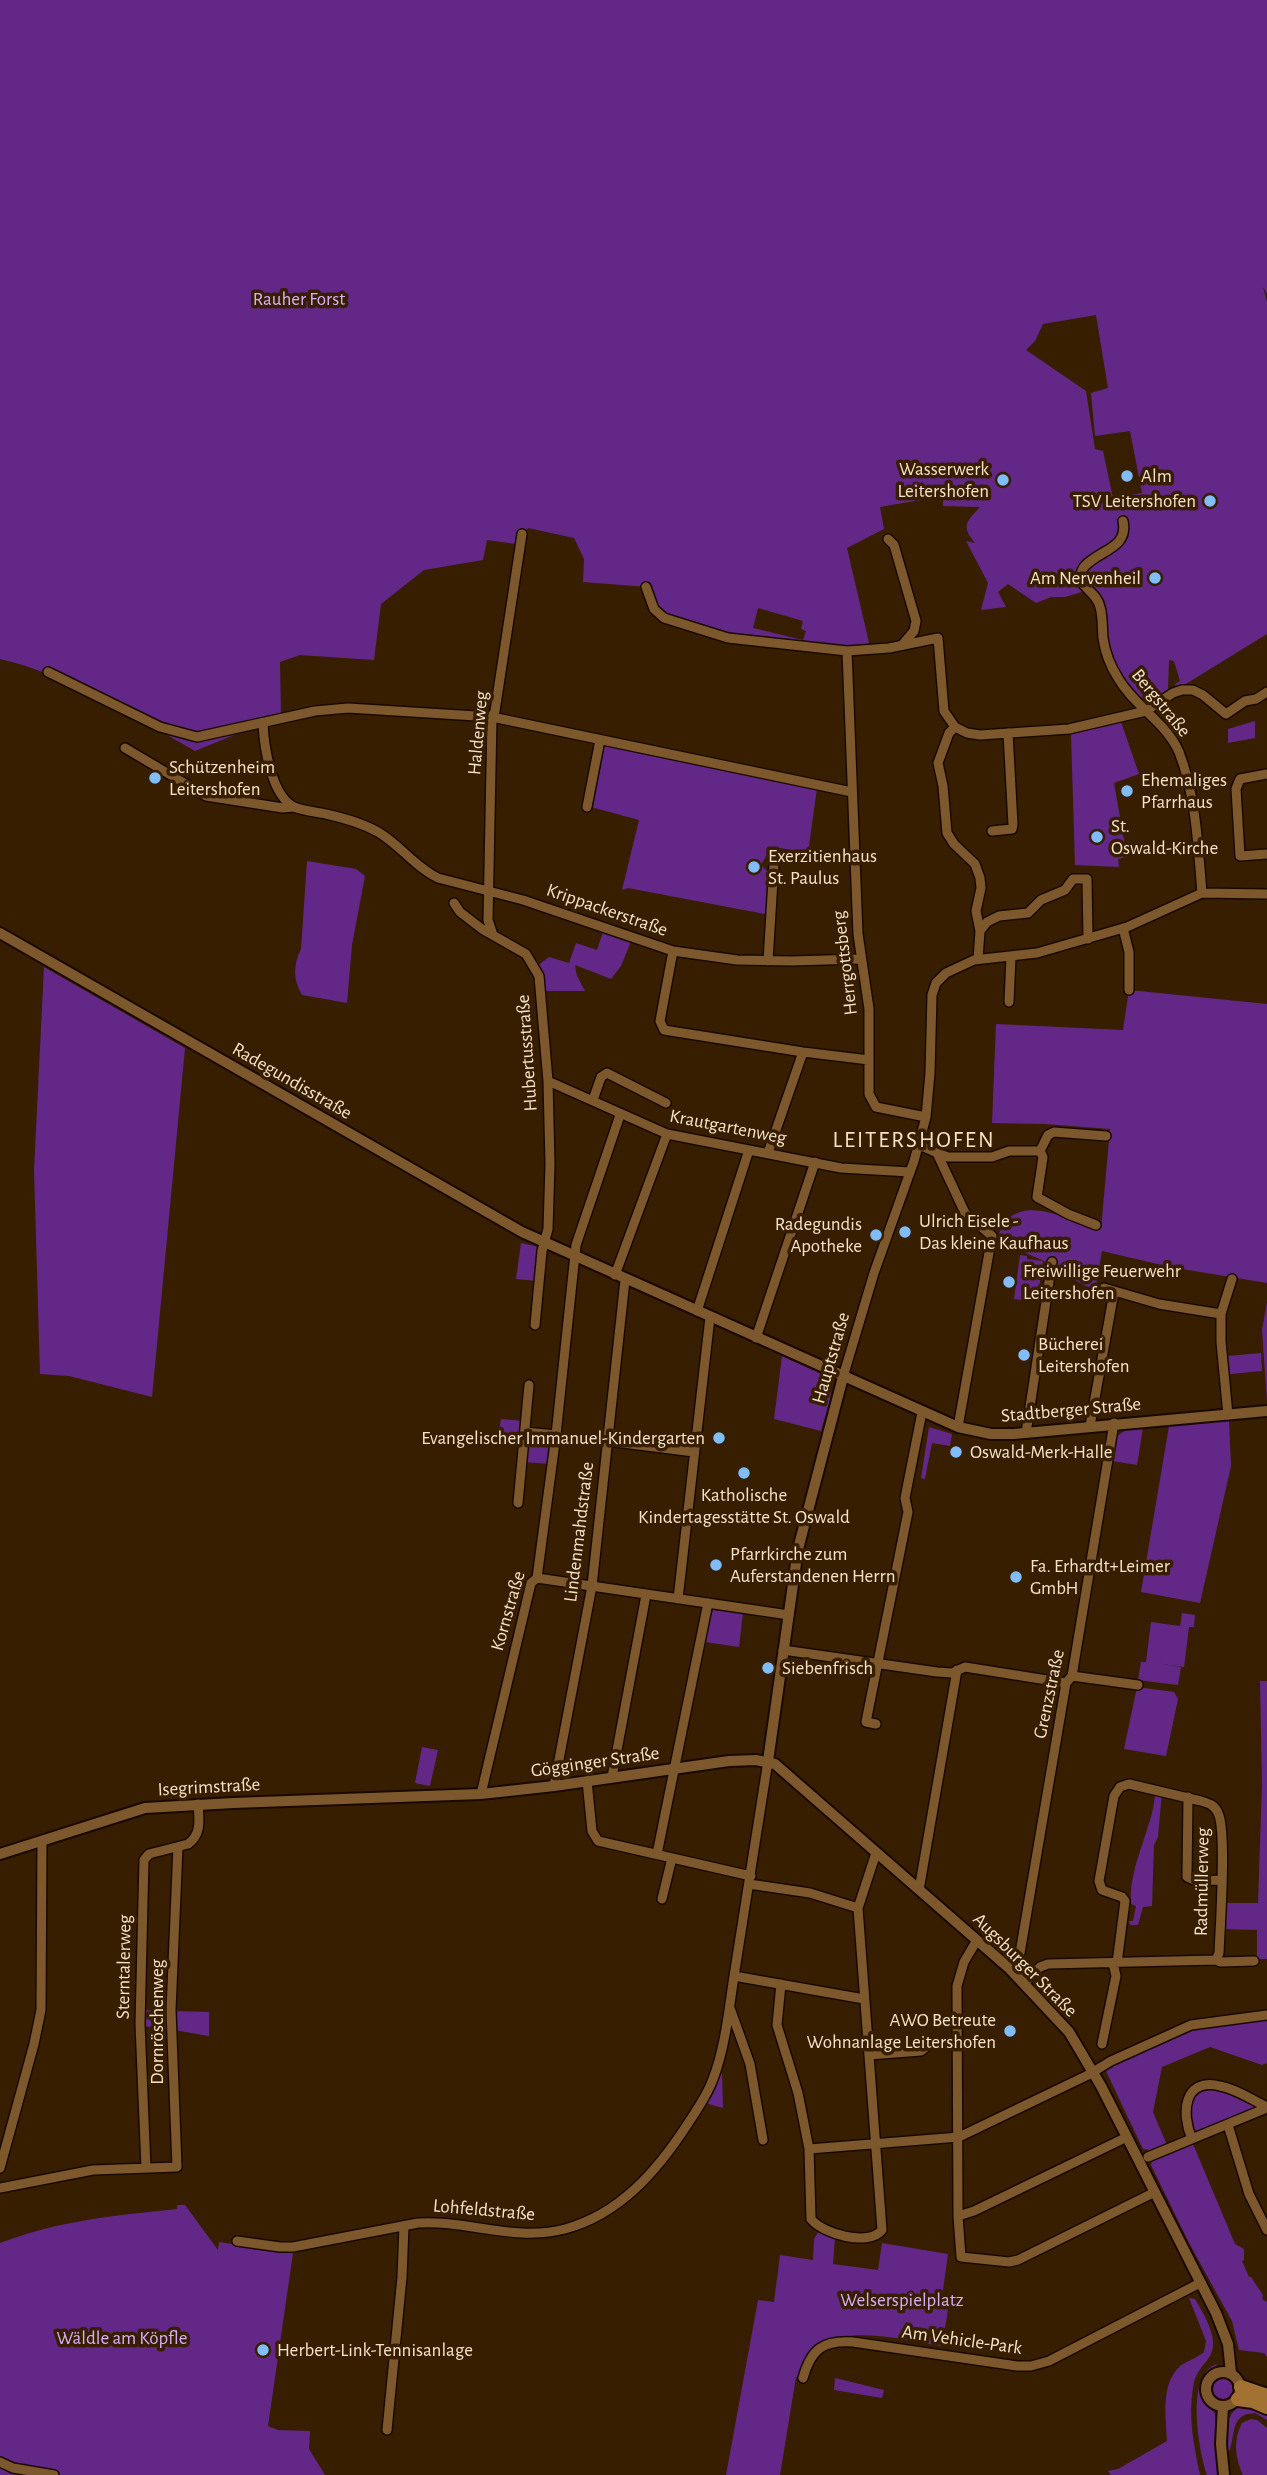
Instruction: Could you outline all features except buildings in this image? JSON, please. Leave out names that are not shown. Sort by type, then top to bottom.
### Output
[{"type":"highway","points":[[1239,2393],[1267,2396]]},
{"type":"highway","points":[[1239,2393],[1267,2407]]},
{"type":"street","name":"Bergstraße","points":[[1123,521],[1125,530],[1120,541],[1085,566],[1079,577],[1097,597],[1107,654],[1117,678],[1131,698],[1174,743],[1184,769],[1198,832],[1202,893]]},
{"type":"street","name":"Haldenweg","points":[[494,936],[488,920],[492,717],[522,534]]},
{"type":"street","points":[[888,539],[894,545],[916,621],[914,631],[903,644]]},
{"type":"street","points":[[646,587],[658,614],[678,623],[732,638],[847,651],[889,648],[938,638],[944,711],[955,727],[980,735],[1069,729],[1146,711],[1182,690],[1194,690],[1226,714],[1245,701],[1256,699],[1267,692]]},
{"type":"street","name":"Herrgottsberg","points":[[847,651],[853,863],[860,959],[869,1009],[869,1094],[876,1107],[926,1117]]},
{"type":"street","points":[[48,672],[160,727],[197,737],[315,711],[348,708],[492,717],[852,792]]},
{"type":"street","points":[[263,723],[266,760],[279,789],[293,807]]},
{"type":"street","points":[[955,727],[949,733],[938,764],[943,786],[947,833],[954,844],[975,864],[980,878],[981,888],[976,911],[980,931],[978,959],[1037,953],[1088,939],[1154,917],[1202,893],[1267,894]]},
{"type":"street","points":[[992,831],[1012,829],[1013,825],[1008,733]]},
{"type":"street","points":[[587,807],[600,740]]},
{"type":"street","points":[[125,748],[206,796],[283,808],[293,807]]},
{"type":"street","points":[[1267,774],[1250,775],[1240,779],[1236,789],[1240,856],[1267,854]]},
{"type":"street","name":"Krippackerstraße","points":[[293,807],[346,818],[374,830],[401,848],[426,872],[438,878],[533,903],[673,951],[727,959],[768,961],[860,959]]},
{"type":"street","points":[[768,961],[774,864]]},
{"type":"street","points":[[980,931],[987,922],[999,916],[1028,913],[1041,900],[1065,890],[1073,879],[1087,879],[1088,939]]},
{"type":"street","name":"Hubertusstraße","points":[[454,903],[469,920],[526,954],[539,976],[548,1082],[550,1164],[548,1229],[544,1242]]},
{"type":"street","points":[[1123,928],[1129,952],[1129,990]]},
{"type":"street","name":"Radegundisstraße","points":[[0,933],[504,1222],[843,1377]]},
{"type":"street","points":[[673,951],[660,1021],[664,1030],[869,1060]]},
{"type":"street","points":[[1009,1002],[1011,957]]},
{"type":"street","name":"Hauptstraße","points":[[768,1761],[801,1531],[874,1273],[919,1145],[926,1117],[932,995],[936,983],[946,974],[978,959]]},
{"type":"street","points":[[768,1153],[803,1052]]},
{"type":"street","points":[[593,1100],[601,1077],[607,1073],[666,1103]]},
{"type":"street","name":"Krautgartenweg","points":[[548,1082],[667,1135],[849,1169],[910,1172]]},
{"type":"street","name":"Kornstraße","points":[[481,1794],[526,1602],[531,1583],[537,1578],[556,1435],[576,1245],[620,1115]]},
{"type":"street","points":[[1040,1151],[1048,1135],[1054,1132],[1106,1136]]},
{"type":"street","name":"Lindenmahdstraße","points":[[554,1786],[592,1587],[620,1277],[667,1135]]},
{"type":"street","points":[[919,1145],[948,1157],[992,1157],[1010,1151],[1040,1151]]},
{"type":"street","points":[[696,1311],[749,1150]]},
{"type":"street","points":[[1040,1151],[1043,1157],[1037,1197],[1096,1225]]},
{"type":"street","points":[[937,1153],[965,1213],[992,1236],[958,1427]]},
{"type":"street","points":[[756,1338],[816,1162]]},
{"type":"street","points":[[535,1325],[544,1242]]},
{"type":"street","points":[[1026,1433],[1052,1262]]},
{"type":"street","points":[[1228,1415],[1221,1314],[1231,1279]]},
{"type":"street","points":[[1104,1288],[1159,1304],[1221,1314]]},
{"type":"street","points":[[1090,1426],[1114,1292]]},
{"type":"street","points":[[678,1599],[710,1317]]},
{"type":"street","name":"Stadtberger Straße","points":[[843,1377],[958,1427],[991,1434],[1267,1411]]},
{"type":"street","points":[[518,1503],[529,1385]]},
{"type":"street","points":[[876,1724],[866,1722],[908,1512],[905,1498],[922,1412]]},
{"type":"street","name":"Grenzstraße","points":[[1010,1969],[1020,1953],[1114,1423]]},
{"type":"street","points":[[524,1432],[556,1435]]},
{"type":"street","points":[[607,1441],[694,1452]]},
{"type":"street","points":[[537,1578],[789,1615]]},
{"type":"street","points":[[612,1777],[646,1595]]},
{"type":"street","points":[[657,1854],[708,1603]]},
{"type":"street","points":[[783,1650],[942,1673],[965,1667],[1138,1685]]},
{"type":"street","points":[[919,1890],[957,1670]]},
{"type":"street","name":"Gögginger Straße","points":[[426,1797],[554,1786],[729,1761],[768,1761]]},
{"type":"street","name":"Augsburger Straße","points":[[768,1761],[787,1773],[1010,1969],[1069,2032],[1127,2137],[1222,2327],[1228,2344],[1225,2372]]},
{"type":"street","name":"Lohfeldstraße","points":[[237,2241],[293,2247],[436,2222],[524,2234],[544,2232],[565,2229],[608,2210],[641,2184],[656,2169],[702,2101],[714,2077],[729,2006],[768,1761]]},
{"type":"street","points":[[587,1781],[592,1832],[598,1841],[810,1893],[858,1908]]},
{"type":"street","name":"Radmüllerweg","points":[[1115,1963],[1125,1901],[1122,1897],[1102,1890],[1099,1881],[1114,1796],[1119,1787],[1129,1784],[1210,1804],[1219,1815],[1221,1881],[1219,1953],[1216,1960]]},
{"type":"street","name":"Isegrimstraße","points":[[0,1853],[145,1808],[426,1797]]},
{"type":"street","points":[[1188,1797],[1187,1877],[1196,1881],[1221,1881]]},
{"type":"street","name":"Sterntalerweg","points":[[146,2168],[140,2024],[144,1860],[149,1854],[188,1844],[196,1837],[199,1825],[198,1804]]},
{"type":"street","points":[[0,2168],[41,2010],[42,1841]]},
{"type":"street","name":"Dornröschenweg","points":[[146,2168],[177,2167],[171,2010],[178,1847]]},
{"type":"street","points":[[781,1984],[778,2025],[798,2093],[809,2149],[811,2219],[828,2232],[870,2239],[882,2230],[858,1908],[876,1853]]},
{"type":"street","points":[[662,1899],[672,1858]]},
{"type":"street","points":[[977,1940],[964,1962],[957,1986],[958,2216],[961,2257],[1009,2262],[1018,2260],[1155,2192]]},
{"type":"street","points":[[1024,1984],[1040,1967],[1048,1964],[1254,1961]]},
{"type":"street","points":[[1102,2044],[1116,1976],[1115,1963]]},
{"type":"street","points":[[734,1976],[864,1999]]},
{"type":"street","name":"Lohfeldstraße","points":[[729,2006],[750,2064],[763,2140]]},
{"type":"street","points":[[809,2149],[959,2137],[1111,2061],[1191,2025],[1267,2014]]},
{"type":"street","points":[[869,2055],[921,2051],[926,2047]]},
{"type":"street","points":[[1192,2139],[1185,2119],[1186,2102],[1203,2086],[1223,2086],[1267,2108]]},
{"type":"street","points":[[1147,2157],[1267,2108]]},
{"type":"street","points":[[1228,2125],[1249,2194],[1267,2230]]},
{"type":"street","points":[[958,2216],[974,2211],[1127,2137]]},
{"type":"street","points":[[0,2188],[93,2170],[146,2168]]},
{"type":"street","points":[[387,2430],[402,2277],[404,2226]]},
{"type":"street","name":"Am Vehicle-Park","points":[[803,2378],[815,2352],[834,2342],[853,2342],[1031,2366],[1049,2361],[1200,2283]]},
{"type":"street","points":[[1225,2372],[1238,2379],[1239,2393],[1229,2405],[1213,2403],[1206,2391],[1208,2380],[1225,2372]]},
{"type":"street","points":[[1223,2406],[1221,2444],[1224,2475]]},
{"type":"street","points":[[0,2462],[13,2468],[54,2475]]},
{"type":"green space","name":"Rauher Forst","points":[[0,0],[1267,0],[1267,294],[1263,287],[1267,302],[1267,634],[1176,690],[1175,684],[1180,681],[1174,661],[1169,660],[1168,690],[1173,693],[1146,711],[1131,698],[1107,654],[1101,610],[1089,590],[1065,597],[1051,597],[1036,603],[1008,584],[998,592],[1006,607],[981,610],[988,583],[966,541],[975,543],[968,532],[967,524],[980,507],[943,506],[943,491],[932,498],[880,507],[884,529],[847,548],[870,647],[847,648],[729,634],[665,615],[657,608],[648,587],[583,582],[584,559],[574,538],[528,528],[516,544],[487,540],[483,560],[424,570],[381,604],[374,660],[300,655],[280,662],[281,716],[195,751],[76,686],[0,659]],"holes":[[[1096,315],[1108,388],[1091,393],[1095,436],[1130,431],[1142,493],[1113,498],[1103,451],[1095,449],[1086,391],[1026,350],[1035,341],[1043,324]],[[758,608],[803,621],[801,629],[806,631],[803,640],[753,628]]]},
{"type":"green space","points":[[1255,721],[1255,738],[1228,743],[1228,729]]},
{"type":"green space","points":[[1121,722],[1139,774],[1114,783],[1127,857],[1118,859],[1119,867],[1075,865],[1071,734]]},
{"type":"green space","points":[[604,743],[817,788],[808,853],[780,848],[778,860],[766,856],[761,865],[771,875],[770,915],[628,888],[622,890],[639,820],[591,807]]},
{"type":"green space","points":[[307,861],[356,869],[365,876],[352,945],[347,1003],[302,995],[297,984],[295,967],[301,949]]},
{"type":"green space","points":[[604,929],[632,939],[621,966],[611,979],[575,965],[585,991],[542,991],[537,966],[549,957],[569,963],[576,943],[597,950]]},
{"type":"green space","points":[[44,967],[185,1048],[152,1397],[69,1376],[40,1374],[34,1170]]},
{"type":"green space","points":[[1129,990],[1267,1004],[1267,1283],[1170,1267],[1102,1251],[1095,1291],[1073,1279],[1073,1274],[997,1240],[1004,1224],[1013,1215],[1025,1211],[1052,1213],[1094,1229],[1101,1229],[1110,1129],[992,1123],[996,1024],[1123,1030]]},
{"type":"green space","points":[[521,1243],[540,1249],[537,1281],[516,1279]]},
{"type":"green space","points":[[1020,1255],[1027,1256],[1027,1259],[1043,1261],[1037,1302],[1014,1299]]},
{"type":"green space","points":[[1267,1302],[1267,1402],[1262,1330]]},
{"type":"green space","points":[[1261,1353],[1262,1371],[1230,1374],[1228,1356]]},
{"type":"green space","points":[[782,1356],[828,1377],[831,1390],[821,1431],[774,1419]]},
{"type":"green space","points":[[501,1419],[524,1421],[522,1441],[498,1438]]},
{"type":"green space","points":[[1229,1420],[1231,1466],[1200,1603],[1141,1592],[1169,1426]]},
{"type":"green space","points":[[929,1427],[952,1434],[950,1446],[932,1443],[925,1479],[921,1478]]},
{"type":"green space","points":[[1143,1428],[1137,1465],[1112,1461],[1117,1436],[1126,1430]]},
{"type":"green space","points":[[527,1435],[554,1438],[551,1464],[523,1462]]},
{"type":"green space","points":[[713,1610],[743,1613],[739,1647],[705,1642]]},
{"type":"green space","points":[[1182,1613],[1195,1615],[1194,1627],[1189,1627],[1184,1667],[1156,1663],[1181,1667],[1178,1685],[1138,1680],[1141,1662],[1146,1662],[1151,1622],[1180,1626]]},
{"type":"green space","points":[[1260,1681],[1267,1681],[1267,1959],[1257,1959],[1257,1930],[1224,1929],[1224,1903],[1258,1903],[1262,1784]]},
{"type":"green space","points":[[1137,1687],[1174,1692],[1178,1699],[1166,1756],[1124,1749]]},
{"type":"green space","points":[[422,1747],[438,1750],[430,1786],[415,1783]]},
{"type":"green space","points":[[1156,1790],[1162,1792],[1158,1837],[1154,1845],[1152,1906],[1143,1907],[1138,1925],[1131,1925],[1128,1921],[1133,1921],[1136,1906],[1131,1904],[1134,1874],[1152,1815]]},
{"type":"green space","points":[[144,2010],[167,2011],[167,2029],[144,2026]]},
{"type":"green space","points":[[173,2011],[209,2012],[209,2036],[174,2030]]},
{"type":"green space","points":[[1267,2018],[1267,2063],[1262,2065],[1210,2047],[1162,2067],[1153,2112],[1167,2145],[1151,2150],[1143,2149],[1105,2069],[1192,2030]]},
{"type":"green space","points":[[720,2071],[722,2073],[723,2108],[705,2103]]},
{"type":"green space","points":[[1211,2088],[1230,2093],[1254,2105],[1254,2110],[1199,2132],[1190,2127],[1190,2102],[1200,2092]]},
{"type":"green space","points":[[1193,2144],[1235,2244],[1244,2249],[1242,2261],[1249,2277],[1263,2295],[1262,2299],[1267,2302],[1267,2357],[1264,2353],[1239,2350],[1232,2321],[1189,2243],[1151,2165],[1152,2161]]},
{"type":"green space","name":"Wäldle am Köpfle","points":[[177,2205],[185,2205],[218,2250],[219,2242],[293,2253],[268,2426],[278,2430],[310,2431],[309,2449],[325,2475],[0,2475],[0,2243],[66,2224],[177,2209]]},
{"type":"green space","name":"Welserspielplatz","points":[[819,2231],[835,2238],[833,2264],[878,2270],[882,2243],[948,2254],[942,2297],[950,2298],[942,2346],[859,2335],[838,2338],[821,2345],[807,2357],[796,2377],[780,2475],[726,2475],[758,2300],[774,2302],[780,2255],[813,2260],[814,2239]]},
{"type":"green space","points":[[1189,2298],[1195,2299],[1203,2313],[1213,2345],[1212,2352],[1195,2380],[1192,2399],[1192,2432],[1200,2475],[1111,2475],[1108,2471],[1118,2469],[1167,2441],[1165,2412],[1169,2382],[1180,2366],[1204,2352],[1206,2341]]},
{"type":"green space","points":[[1218,2364],[1206,2376],[1202,2390],[1215,2414],[1218,2475],[1207,2475],[1198,2431],[1197,2396],[1207,2370]]},
{"type":"green space","points":[[1223,2376],[1232,2379],[1235,2388],[1232,2397],[1223,2400],[1214,2397],[1211,2388],[1214,2379]]},
{"type":"green space","points":[[835,2378],[884,2390],[882,2398],[834,2390]]},
{"type":"green space","points":[[1244,2404],[1267,2412],[1267,2420],[1255,2413],[1241,2417],[1235,2427],[1229,2452],[1228,2424],[1233,2412]]},
{"type":"green space","points":[[1251,2419],[1267,2428],[1267,2475],[1243,2475],[1238,2462],[1237,2435],[1242,2423]]},
{"type":"place","name":"Alm","points":[[1127,476]]},
{"type":"place","name":"Wasserwerk Leitershofen","points":[[1003,480]]},
{"type":"place","name":"TSV Leitershofen","points":[[1210,501]]},
{"type":"place","name":"Am Nervenheil","points":[[1155,578]]},
{"type":"place","name":"Schützenheim Leitershofen","points":[[155,778]]},
{"type":"place","name":"Ehemaliges Pfarrhaus","points":[[1127,791]]},
{"type":"place","name":"St. Oswald-Kirche","points":[[1097,837]]},
{"type":"place","name":"Exerzitienhaus St. Paulus","points":[[754,867]]},
{"type":"place","name":"Ulrich Eisele - Das kleine Kaufhaus","points":[[905,1232]]},
{"type":"place","name":"Radegundis Apotheke","points":[[876,1235]]},
{"type":"place","name":"Freiwillige Feuerwehr Leitershofen","points":[[1009,1282]]},
{"type":"place","name":"Bücherei Leitershofen","points":[[1024,1355]]},
{"type":"place","name":"Evangelischer Immanuel-Kindergarten","points":[[719,1438]]},
{"type":"place","name":"Oswald-Merk-Halle","points":[[956,1452]]},
{"type":"place","name":"Katholische Kindertagesstätte St. Oswald","points":[[744,1473]]},
{"type":"place","name":"Pfarrkirche zum Auferstandenen Herrn","points":[[716,1565]]},
{"type":"place","name":"Fa. Erhardt+Leimer GmbH","points":[[1016,1577]]},
{"type":"place","name":"Siebenfrisch","points":[[768,1668]]},
{"type":"place","name":"AWO Betreute Wohnanlage Leitershofen","points":[[1010,2031]]},
{"type":"place","name":"Herbert-Link-Tennisanlage","points":[[263,2350]]},
{"type":"district","name":"LEITERSHOFEN","points":[[914,1140]]}]
